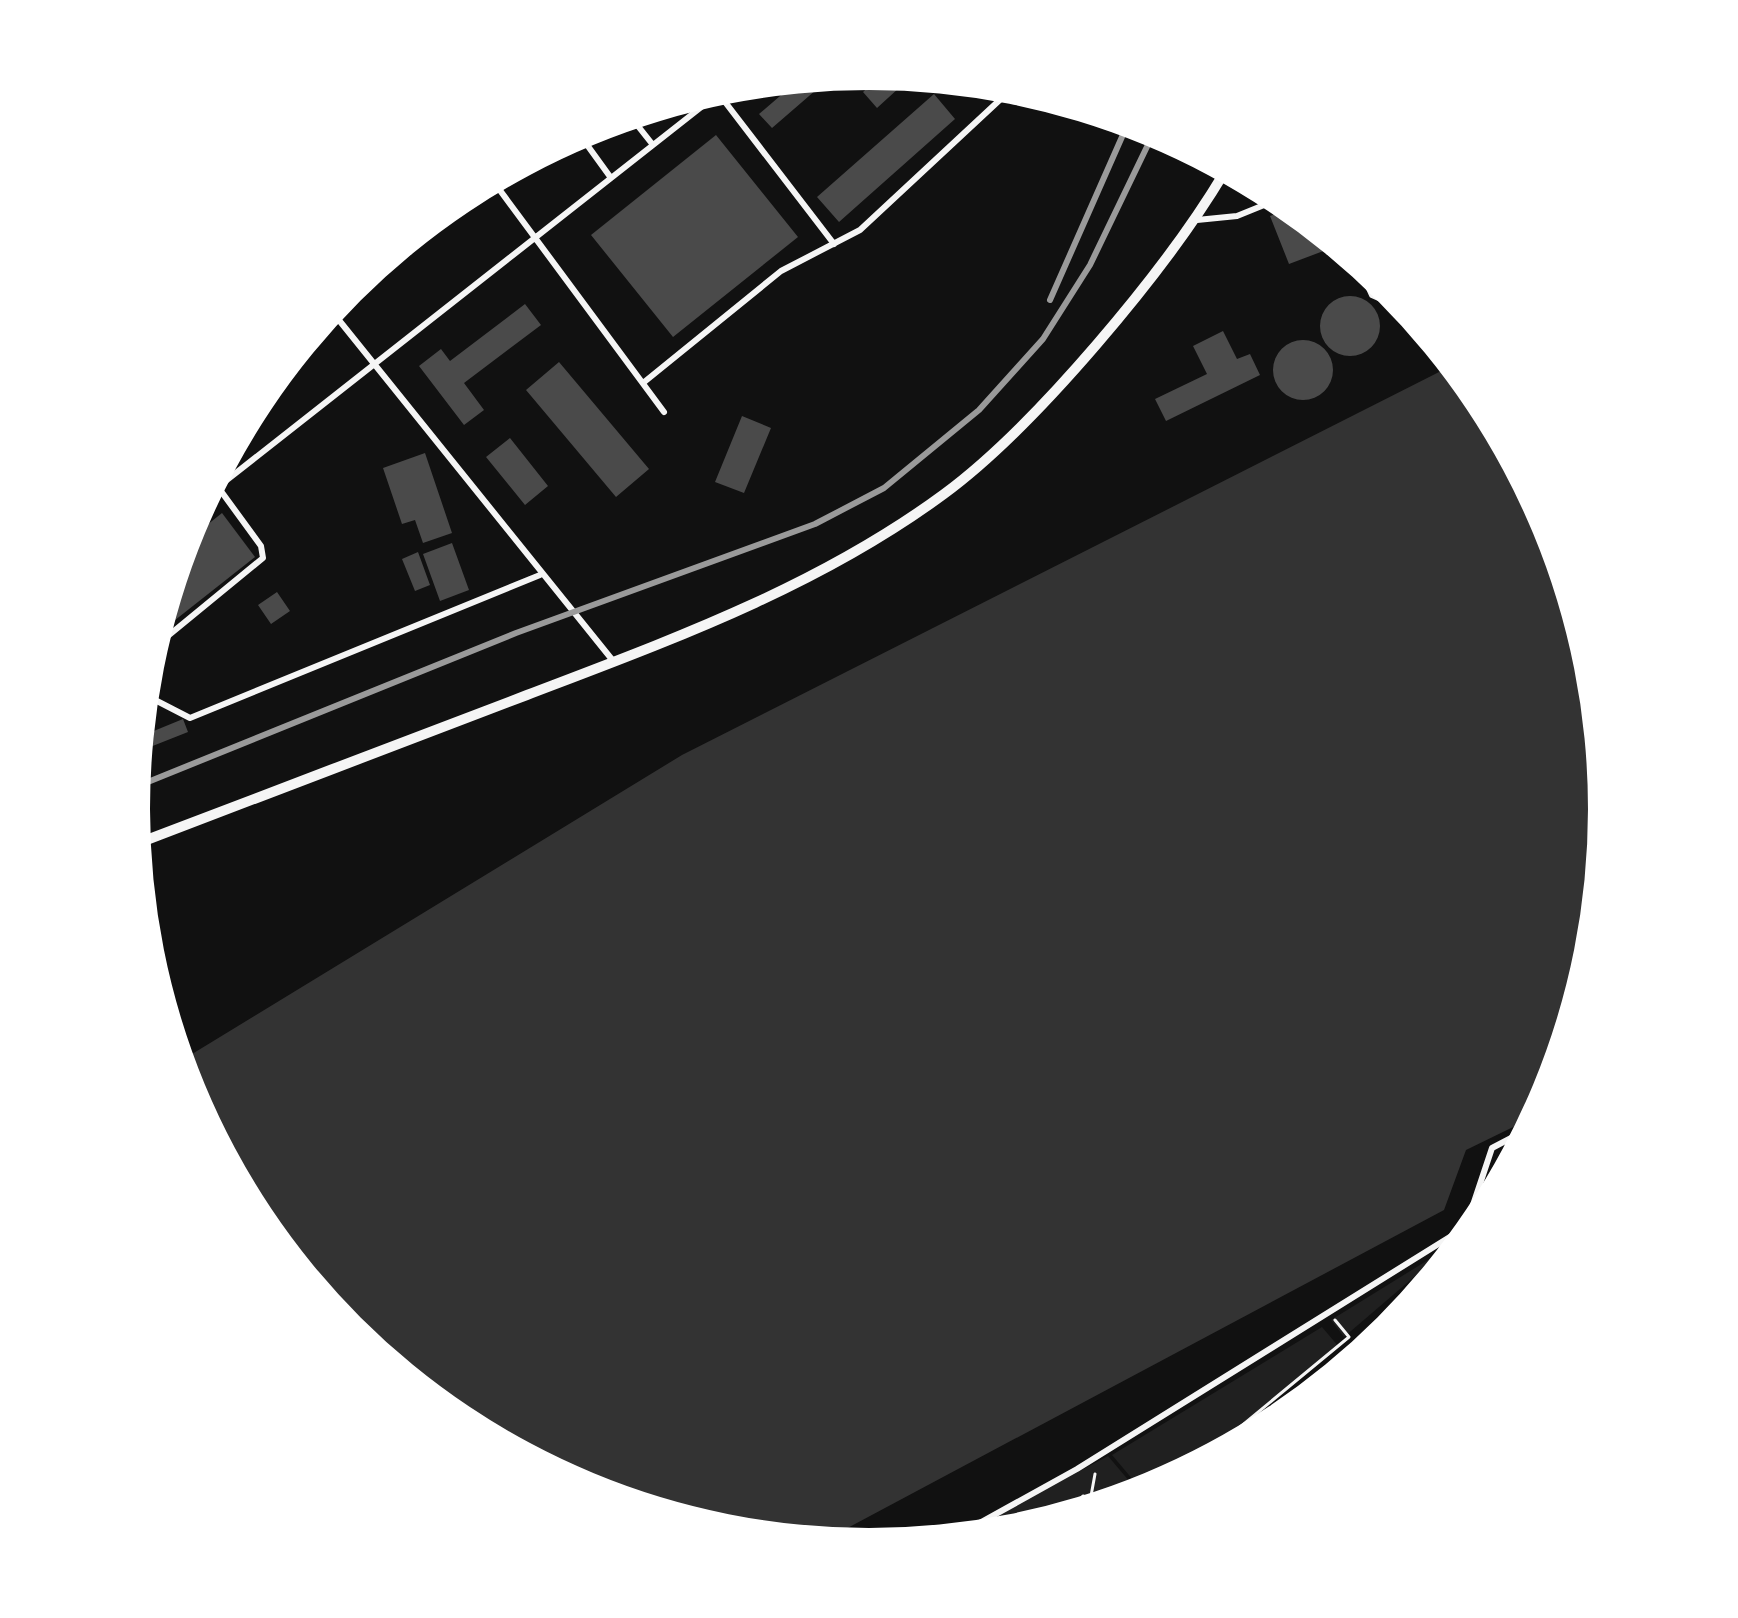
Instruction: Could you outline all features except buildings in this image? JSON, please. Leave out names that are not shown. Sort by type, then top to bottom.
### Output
[{"type":"street","points":[[151,838],[614,662],[751,606],[839,562],[946,493],[1017,428],[1196,220],[1219,181]]},
{"type":"lane","points":[[643,383],[781,271],[860,230],[998,102]]},
{"type":"lane","points":[[727,104],[833,244]]},
{"type":"lane","points":[[232,476],[696,111]]},
{"type":"lane","points":[[639,128],[653,145]]},
{"type":"lane","points":[[589,147],[611,178]]},
{"type":"lane","points":[[501,192],[664,412]]},
{"type":"lane","points":[[1196,220],[1237,216],[1261,206]]},
{"type":"lane","points":[[340,322],[614,662]]},
{"type":"lane","points":[[172,633],[262,558],[261,546],[223,494]]},
{"type":"lane","points":[[158,703],[190,718],[540,575]]},
{"type":"lane","points":[[1477,1192],[1492,1148],[1507,1141]]},
{"type":"lane","points":[[988,1518],[1062,1478],[1326,1309],[1444,1240]]},
{"type":"path","points":[[1253,1416],[1349,1337],[1326,1309]]},
{"type":"path","points":[[1092,1493],[1099,1455]]},
{"type":"path","points":[[1062,1478],[1079,1497]]},
{"type":"shaded area","points":[[1440,372],[1514,491],[1550,578],[1574,669],[1588,809],[1582,903],[1564,995],[1514,1127],[1466,1150],[1444,1210],[849,1527],[775,1522],[683,1504],[594,1473],[509,1432],[395,1350],[328,1283],[271,1208],[224,1127],[193,1053],[682,755]]},
{"type":"shaded area","points":[[1429,1259],[1344,1337],[1331,1320]]},
{"type":"shaded area","points":[[1322,1327],[1339,1347],[1264,1410],[1187,1454],[1131,1478],[1112,1455]]},
{"type":"shaded area","points":[[1108,1456],[1128,1479],[1055,1504],[995,1517]]},
{"type":"railway","points":[[1050,300],[1122,137]]},
{"type":"railway","points":[[151,781],[516,633],[815,524],[884,488],[979,410],[1043,339],[1090,265],[1147,146]]}]
